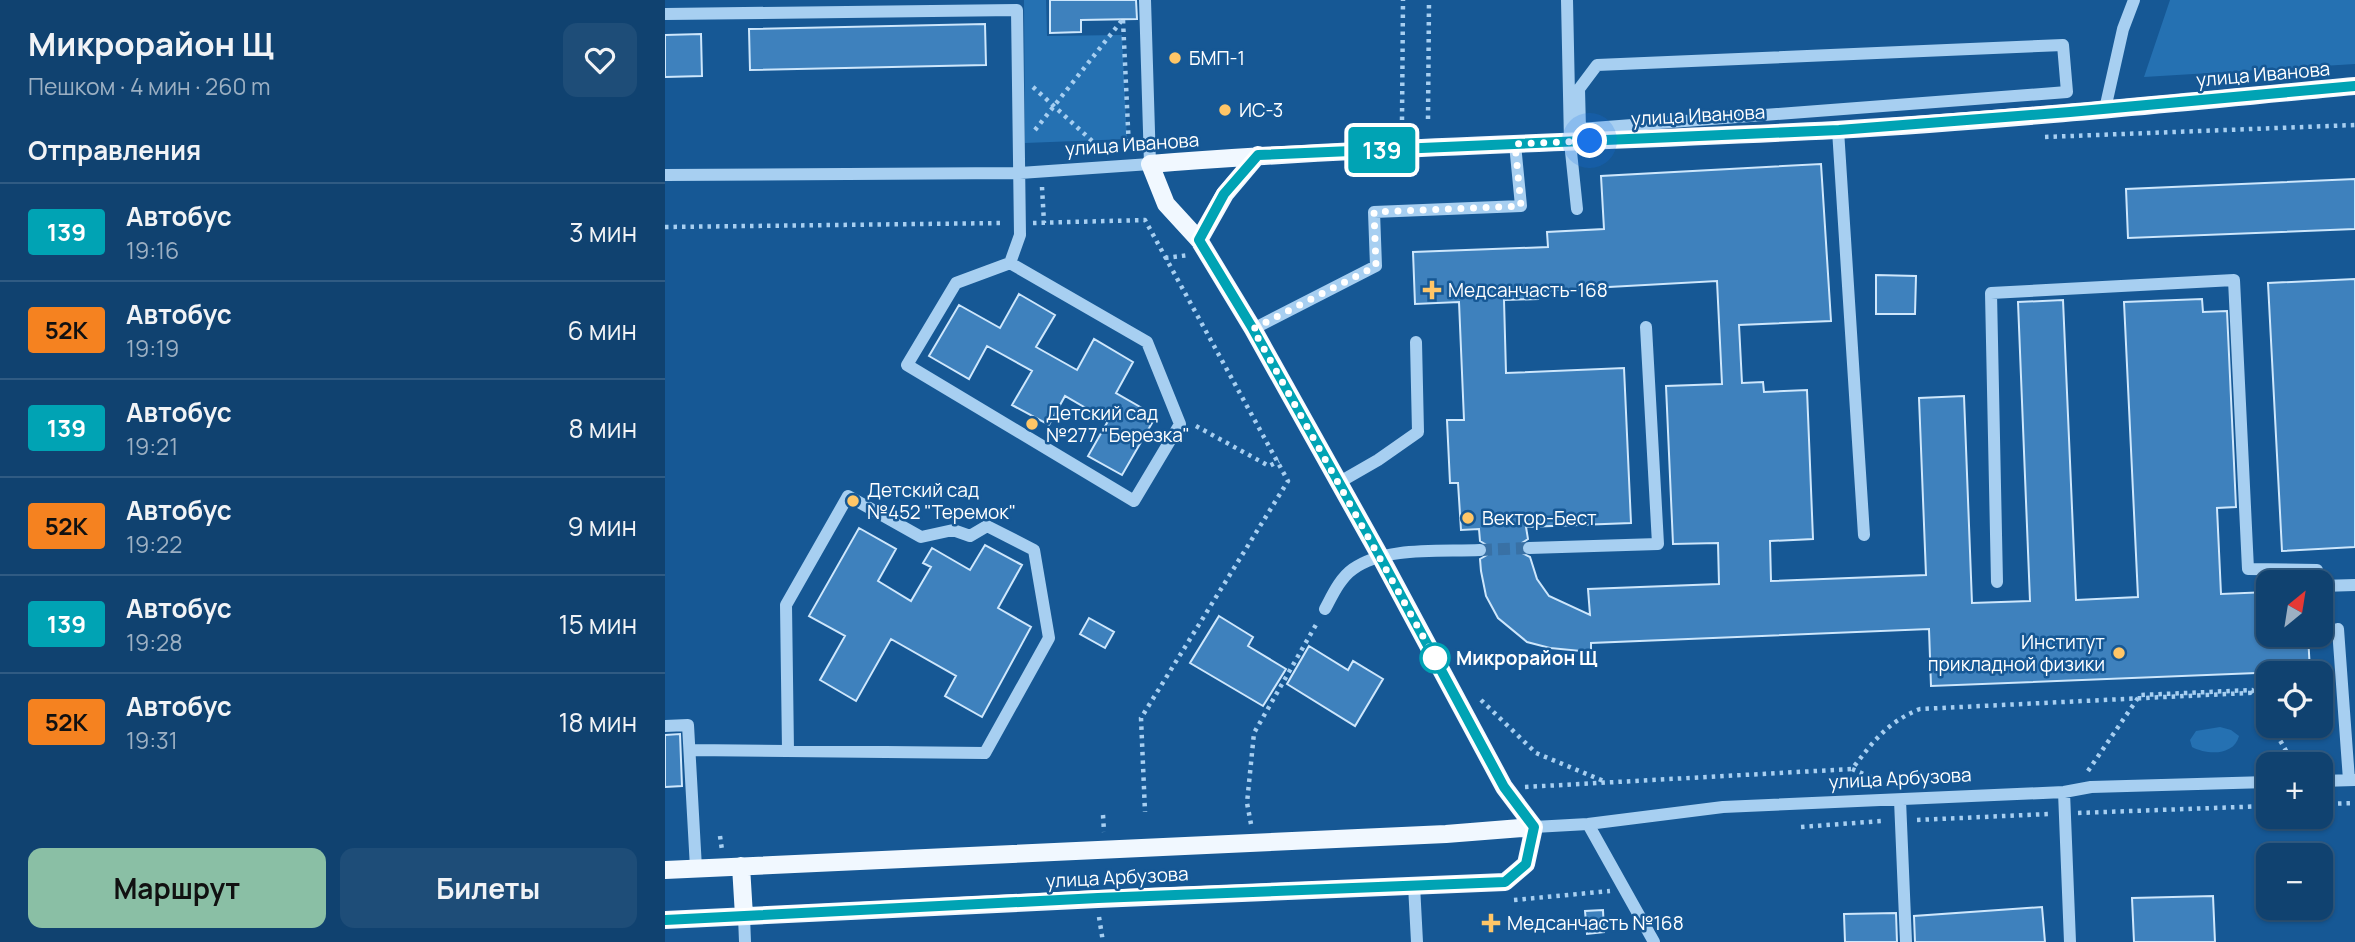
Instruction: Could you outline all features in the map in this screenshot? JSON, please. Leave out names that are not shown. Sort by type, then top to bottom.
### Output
[{"type":"main road","name":"улица Иванова","points":[[1150,164],[1258,155],[1839,130],[2355,86]]},
{"type":"main road","points":[[1199,240],[1224,194],[1258,155]]},
{"type":"main road","points":[[1150,164],[1166,204],[1199,240],[1253,329],[1380,556],[1504,787],[1534,827]]},
{"type":"main road","name":"улица Арбузова","points":[[665,870],[1446,834],[1534,827],[1526,864],[1505,882],[665,920]]},
{"type":"main road","points":[[741,866],[744,916]]},
{"type":"street","points":[[674,0],[670,14],[962,5],[1017,10],[1020,235],[1010,263]]},
{"type":"street","points":[[1145,0],[1150,164]]},
{"type":"street","points":[[1567,0],[1570,142],[1577,209]]},
{"type":"street","points":[[2105,109],[2123,29],[2134,0]]},
{"type":"street","points":[[2063,45],[2067,92],[1580,129],[1579,89],[1597,65],[2063,45]]},
{"type":"street","points":[[1839,130],[1864,535]]},
{"type":"street","points":[[1253,329],[1376,266],[1374,212],[1521,206],[1515,144]]},
{"type":"street","name":"улица Иванова","points":[[665,175],[1020,173],[1150,164]]},
{"type":"street","points":[[1010,263],[1147,342],[1181,424],[1134,501],[907,365],[956,283],[1010,263]]},
{"type":"street","points":[[1997,582],[1991,293],[2234,280],[2248,569],[2317,570]]},
{"type":"street","points":[[1529,548],[1658,544],[1646,327]]},
{"type":"street","points":[[1338,483],[1378,460],[1418,432],[1416,342]]},
{"type":"street","points":[[690,750],[788,751],[985,753],[1049,638],[1034,550],[987,526],[970,536],[953,530],[921,537],[849,496],[786,605],[788,751]]},
{"type":"street","points":[[1325,609],[1340,582],[1352,569],[1380,556],[1480,550]]},
{"type":"street","points":[[2333,584],[2355,585]]},
{"type":"street","points":[[2333,781],[2352,780],[2338,629]]},
{"type":"street","points":[[665,726],[688,725],[696,868]]},
{"type":"street","name":"улица Арбузова","points":[[1534,827],[1588,824],[1723,807],[2064,792],[2091,787],[2256,782]]},
{"type":"street","points":[[2064,792],[2070,942]]},
{"type":"street","points":[[1900,800],[1906,942]]},
{"type":"street","points":[[1588,824],[1654,942]]},
{"type":"street","points":[[1414,885],[1417,942]]},
{"type":"street","points":[[744,916],[745,942]]},
{"type":"path","points":[[1402,120],[1403,0]]},
{"type":"path","points":[[1428,119],[1429,0]]},
{"type":"path","points":[[1020,151],[1054,104],[1123,19],[1129,149]]},
{"type":"path","points":[[1018,74],[1103,150]]},
{"type":"path","points":[[2043,137],[2355,125]]},
{"type":"path","points":[[665,228],[1145,220],[1288,481],[1141,718],[1145,812]]},
{"type":"path","points":[[1178,416],[1269,466],[1279,461]]},
{"type":"path","points":[[1255,842],[1247,803],[1254,733],[1325,609]]},
{"type":"path","points":[[2102,771],[2088,771],[2140,695],[2252,690],[2256,697]]},
{"type":"path","points":[[1473,692],[1536,753],[1608,783]]},
{"type":"path","points":[[1524,787],[1852,769],[1880,733],[1901,716],[1920,709],[2256,693]]},
{"type":"path","points":[[2333,804],[2355,803]]},
{"type":"path","points":[[2065,813],[2256,806]]},
{"type":"path","points":[[1801,827],[1882,821]]},
{"type":"path","points":[[1504,901],[1625,890]]},
{"type":"path","points":[[1100,926],[1103,942]]},
{"type":"shaded area","points":[[1024,0],[1046,0],[1047,36],[1122,35],[1127,139],[1025,143]]},
{"type":"shaded area","points":[[2170,0],[2355,0],[2355,64],[2144,77]]},
{"type":"shaded area","points":[[2220,727],[2239,736],[2232,747],[2212,752],[2192,747],[2190,740],[2196,731]]},
{"type":"building","points":[[1050,0],[1136,0],[1137,19],[1081,20],[1081,32],[1050,33]]},
{"type":"building","points":[[985,24],[986,65],[750,70],[749,29]]},
{"type":"building","points":[[701,34],[702,76],[665,77],[665,35]]},
{"type":"building","points":[[1821,164],[1831,321],[1739,325],[1742,383],[1763,382],[1764,392],[1807,390],[1813,539],[1770,541],[1771,581],[1926,575],[1919,398],[1964,396],[1972,603],[2030,601],[2018,302],[2063,300],[2076,600],[2138,597],[2124,302],[2202,299],[2203,312],[2227,311],[2236,507],[2217,508],[2221,594],[2256,593],[2256,648],[2309,648],[2309,661],[2256,661],[2256,673],[1931,686],[1929,629],[1591,643],[1591,652],[1550,648],[1527,642],[1498,618],[1486,596],[1480,559],[1487,555],[1488,546],[1480,541],[1479,529],[1461,530],[1458,483],[1450,483],[1447,420],[1464,420],[1459,302],[1415,304],[1413,252],[1548,247],[1547,232],[1604,229],[1601,176]],"holes":[[[1717,281],[1722,384],[1666,386],[1673,544],[1718,543],[1719,584],[1588,589],[1590,615],[1549,596],[1537,579],[1530,557],[1522,553],[1520,548],[1528,539],[1526,527],[1631,523],[1624,368],[1506,373],[1504,300],[1538,299],[1537,291]]]},
{"type":"building","points":[[2355,179],[2355,229],[2128,238],[2126,189]]},
{"type":"building","points":[[1876,275],[1916,276],[1915,314],[1876,314]]},
{"type":"building","points":[[2355,279],[2355,547],[2282,551],[2268,283]]},
{"type":"building","points":[[1019,294],[1055,315],[1036,347],[1077,370],[1094,339],[1133,362],[1116,393],[1156,416],[1122,475],[1088,456],[1108,421],[1065,396],[1049,425],[1012,405],[1032,371],[987,346],[969,379],[929,356],[959,305],[1000,328]]},
{"type":"building","points":[[859,528],[896,549],[878,581],[911,601],[931,567],[923,563],[932,548],[970,570],[985,545],[1022,565],[998,608],[1031,627],[982,717],[945,696],[956,676],[891,639],[856,701],[820,680],[845,636],[809,616]]},
{"type":"building","points":[[1219,616],[1253,637],[1248,646],[1286,669],[1263,706],[1190,663]]},
{"type":"building","points":[[1089,618],[1114,632],[1105,648],[1080,634]]},
{"type":"building","points":[[1309,646],[1348,670],[1353,661],[1383,679],[1355,726],[1287,684]]},
{"type":"building","points":[[680,734],[682,786],[665,787],[665,735]]},
{"type":"building","points":[[2213,896],[2215,942],[2134,942],[2132,898]]},
{"type":"building","points":[[2042,907],[2045,942],[1915,942],[1914,916]]},
{"type":"building","points":[[1603,910],[1604,932],[1587,934],[1585,911]]},
{"type":"building","points":[[1896,913],[1897,942],[1845,942],[1844,914]]},
{"type":"tunnel","points":[[1480,550],[1529,548]]},
{"type":"bus line","name":"139","points":[[665,920],[1098,898],[1505,882],[1526,864],[1534,827],[1504,787],[1370,538],[1253,329],[1199,240],[1224,194],[1258,155],[1839,130],[2355,86]]},
{"type":"place","name":"БМП-1","points":[[1175,58]]},
{"type":"place","name":"ИС-3","points":[[1225,110]]},
{"type":"place","name":"Медсанчасть-168","points":[[1432,290]]},
{"type":"place","name":"Детский сад №277 \"Березка\"","points":[[1032,424]]},
{"type":"place","name":"Детский сад №452 \"Теремок\"","points":[[853,501]]},
{"type":"place","name":"Вектор-Бeст","points":[[1468,518]]},
{"type":"place","name":"Институт прикладной физики","points":[[2119,653]]},
{"type":"place","name":"Микрорайон Щ","points":[[1435,658]]},
{"type":"place","name":"Медсанчасть №168","points":[[1491,923]]},
{"type":"route","points":[[1435,658],[1253,329],[1376,266],[1374,212],[1521,206],[1515,144],[1590,141]]}]
